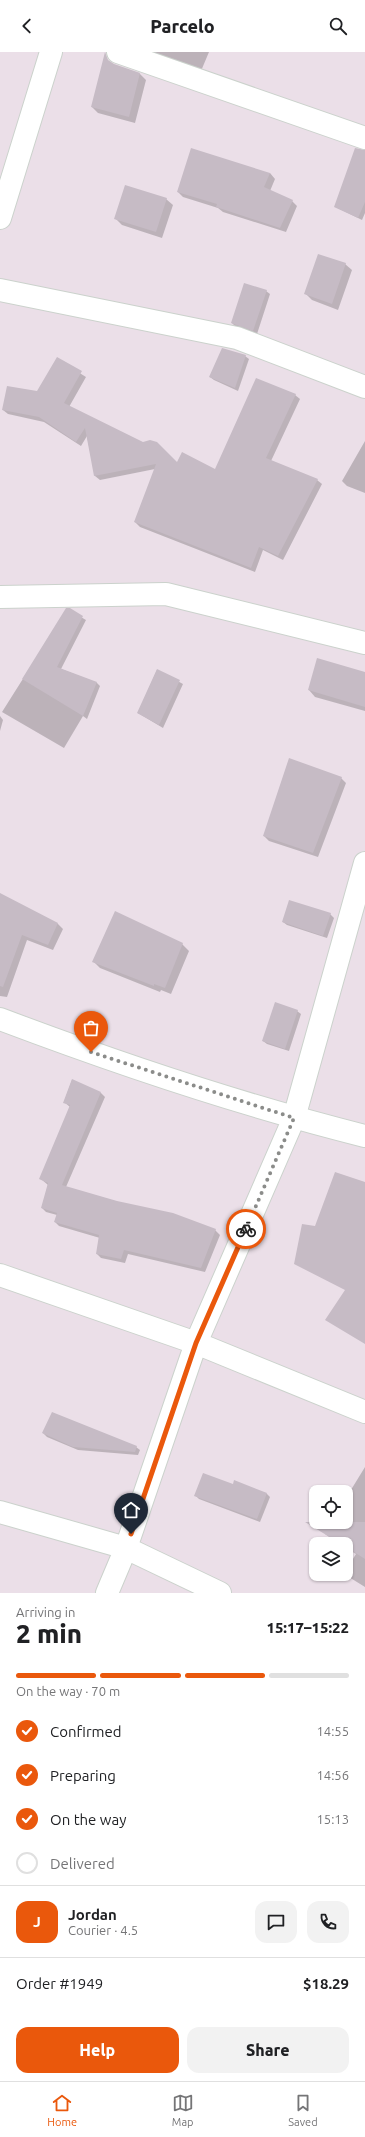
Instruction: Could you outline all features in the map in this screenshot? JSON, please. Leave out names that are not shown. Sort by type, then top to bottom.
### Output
[{"type":"street","points":[[0,218],[51,52]]},
{"type":"street","points":[[118,52],[365,138]]},
{"type":"street","points":[[0,290],[237,338],[365,387]]},
{"type":"street","points":[[0,597],[166,594],[365,643]]},
{"type":"street","points":[[107,1593],[126,1548],[196,1343],[294,1118],[365,863]]},
{"type":"street","points":[[0,1019],[77,1048],[294,1118],[365,1136]]},
{"type":"street","points":[[0,1275],[196,1343],[365,1412]]},
{"type":"street","points":[[0,1512],[126,1548],[220,1593]]},
{"type":"building","points":[[105,52],[108,60],[114,64],[140,73],[129,117],[91,107]]},
{"type":"building","points":[[191,148],[270,173],[264,187],[293,200],[280,228],[216,207],[217,204],[177,192]]},
{"type":"building","points":[[355,148],[365,150],[365,202],[358,218],[334,207]]},
{"type":"building","points":[[125,185],[167,198],[156,232],[114,219]]},
{"type":"building","points":[[318,254],[346,263],[332,304],[304,294]]},
{"type":"building","points":[[244,283],[267,290],[253,331],[231,323]]},
{"type":"building","points":[[222,348],[246,355],[235,388],[209,377]]},
{"type":"building","points":[[57,357],[82,371],[64,403],[143,442],[150,440],[157,442],[177,462],[182,452],[215,469],[256,378],[296,394],[266,458],[318,479],[278,556],[259,547],[251,568],[134,522],[156,464],[94,476],[85,428],[76,442],[39,417],[2,410],[7,386],[37,391]]},
{"type":"building","points":[[66,608],[70,608],[83,616],[57,667],[97,682],[83,716],[22,679]]},
{"type":"building","points":[[317,658],[365,672],[365,707],[308,690]]},
{"type":"building","points":[[157,669],[180,680],[159,725],[137,713]]},
{"type":"building","points":[[289,758],[342,777],[313,853],[263,836]]},
{"type":"building","points":[[0,893],[58,923],[48,945],[22,935],[3,987],[0,986]]},
{"type":"building","points":[[289,900],[331,913],[323,936],[282,922]]},
{"type":"building","points":[[115,911],[183,943],[165,988],[154,984],[154,986],[92,962]]},
{"type":"building","points":[[275,1002],[298,1010],[285,1049],[262,1041]]},
{"type":"building","points":[[72,1079],[101,1092],[62,1185],[117,1201],[173,1213],[216,1229],[201,1268],[124,1250],[121,1259],[96,1254],[99,1235],[54,1222],[57,1213],[41,1208],[48,1183],[39,1179],[70,1105],[63,1103]]},
{"type":"building","points":[[335,1172],[365,1182],[365,1344],[325,1320],[345,1290],[294,1264],[302,1224],[315,1226]]},
{"type":"building","points":[[52,1412],[137,1446],[135,1452],[73,1447],[42,1433]]},
{"type":"building","points":[[203,1473],[233,1484],[234,1480],[267,1493],[257,1519],[194,1496]]},
{"type":"building","points":[[353,1522],[365,1522],[365,1559],[353,1551],[353,1537],[330,1537],[316,1529],[353,1529]]},
{"type":"way so far","points":[[91,1052],[294,1118],[246,1229]]},
{"type":"route","points":[[131,1534],[196,1343],[246,1229]]}]
